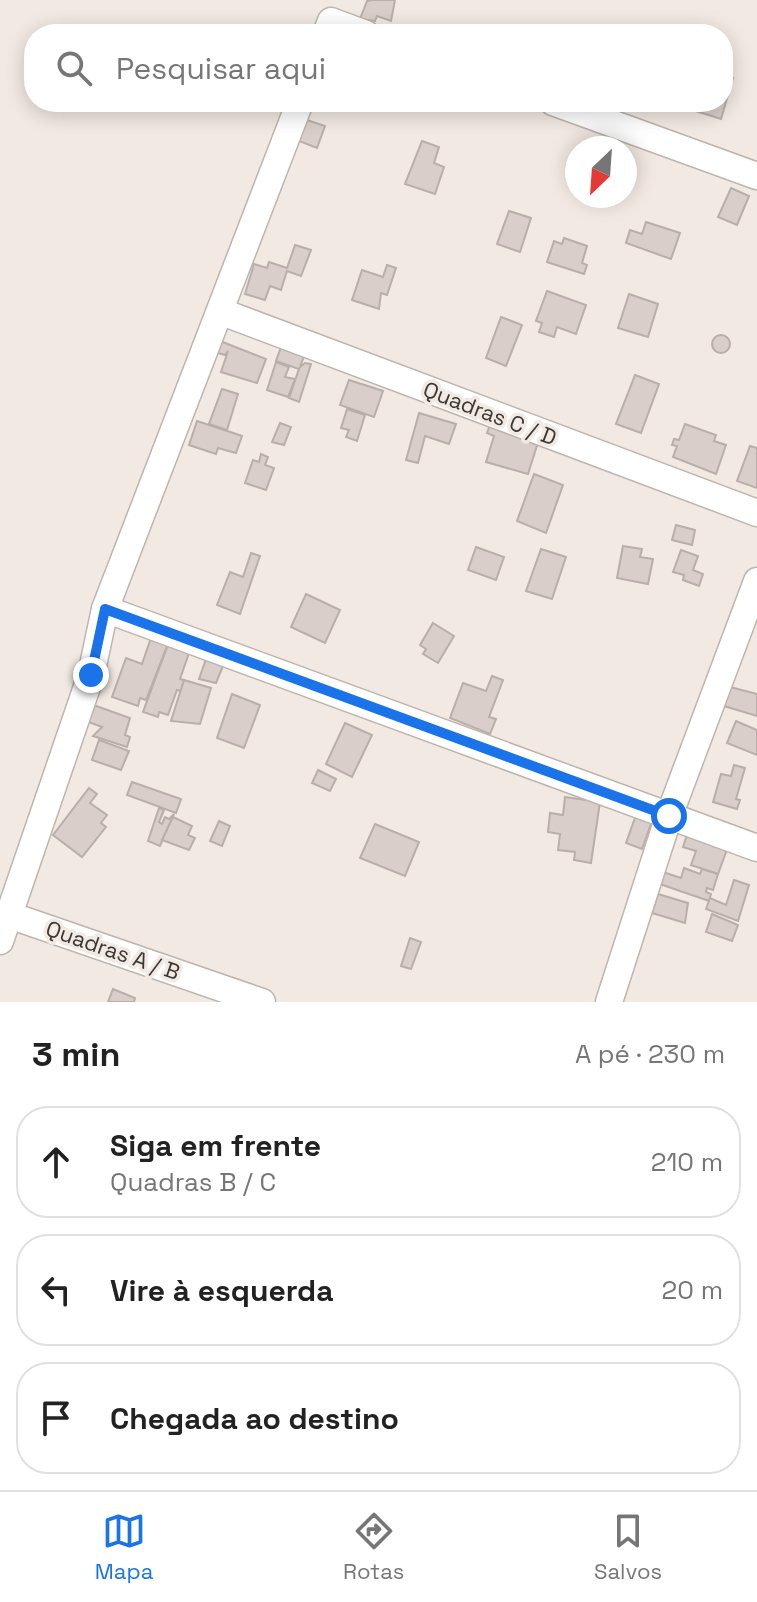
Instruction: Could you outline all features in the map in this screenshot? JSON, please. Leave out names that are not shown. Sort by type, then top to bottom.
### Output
[{"type":"street","points":[[0,941],[91,675],[105,609],[222,312],[296,112]]},
{"type":"street","points":[[581,112],[757,176]]},
{"type":"street","name":"Quadras C / D","points":[[222,312],[757,513]]},
{"type":"street","points":[[609,1002],[669,816],[757,581]]},
{"type":"street","points":[[105,609],[757,848]]},
{"type":"street","name":"Quadras A / B","points":[[9,915],[262,1002]]},
{"type":"building","points":[[395,0],[391,21],[377,16],[375,21],[360,19],[367,1]]},
{"type":"building","points":[[699,112],[723,112],[721,119]]},
{"type":"building","points":[[307,120],[325,126],[317,148],[299,141]]},
{"type":"building","points":[[422,141],[439,147],[434,163],[444,167],[435,194],[405,184]]},
{"type":"building","points":[[731,188],[749,196],[737,225],[718,217]]},
{"type":"building","points":[[509,211],[531,218],[520,252],[497,244]]},
{"type":"building","points":[[646,222],[680,233],[671,259],[626,243],[630,230],[642,234]]},
{"type":"building","points":[[564,238],[587,246],[582,263],[587,265],[584,274],[547,262],[554,241],[562,244]]},
{"type":"building","points":[[295,245],[311,250],[301,276],[287,271],[281,290],[270,286],[265,300],[245,294],[254,264],[267,268],[269,262],[287,268]]},
{"type":"building","points":[[387,265],[396,268],[387,295],[381,293],[379,309],[352,300],[362,270],[383,277]]},
{"type":"building","points":[[547,291],[586,305],[576,334],[557,327],[554,337],[539,332],[542,323],[536,321]]},
{"type":"building","points":[[629,294],[658,304],[648,337],[618,328]]},
{"type":"building","points":[[501,317],[522,325],[506,366],[486,358]]},
{"type":"building","points":[[721,335],[730,344],[721,353],[712,344]]},
{"type":"building","points":[[215,339],[266,359],[257,383],[221,372],[228,351],[225,355],[211,351]]},
{"type":"building","points":[[281,347],[304,356],[300,367],[305,363],[311,364],[299,402],[289,398],[299,369],[276,361]]},
{"type":"building","points":[[276,362],[289,367],[285,377],[295,379],[288,397],[267,390]]},
{"type":"building","points":[[635,375],[659,384],[641,433],[616,424]]},
{"type":"building","points":[[349,380],[383,391],[374,417],[340,405]]},
{"type":"building","points":[[222,389],[238,394],[227,430],[209,424]]},
{"type":"building","points":[[347,409],[365,415],[357,441],[346,437],[349,430],[341,428]]},
{"type":"building","points":[[419,413],[456,424],[449,444],[425,436],[418,463],[406,460]]},
{"type":"building","points":[[197,421],[242,436],[236,453],[218,448],[216,454],[189,445]]},
{"type":"building","points":[[491,422],[539,439],[528,474],[486,462],[494,436],[487,433]]},
{"type":"building","points":[[280,423],[291,427],[284,445],[272,442]]},
{"type":"building","points":[[685,424],[716,435],[714,441],[726,445],[716,474],[673,457],[677,446],[672,445],[674,439],[679,440]]},
{"type":"building","points":[[750,446],[757,448],[757,488],[737,481]]},
{"type":"building","points":[[261,454],[268,457],[265,465],[274,468],[266,490],[245,483],[253,460],[259,462]]},
{"type":"building","points":[[534,474],[563,485],[546,533],[517,521]]},
{"type":"building","points":[[676,525],[695,530],[692,545],[672,540]]},
{"type":"building","points":[[623,546],[642,549],[640,557],[653,559],[648,584],[617,578]]},
{"type":"building","points":[[476,547],[504,557],[496,580],[468,570]]},
{"type":"building","points":[[541,549],[566,557],[552,599],[526,591]]},
{"type":"building","points":[[681,550],[698,556],[693,570],[703,574],[699,586],[683,580],[684,575],[673,572]]},
{"type":"building","points":[[251,553],[260,556],[240,614],[217,605],[230,572],[243,577]]},
{"type":"building","points":[[306,594],[340,610],[325,643],[291,627]]},
{"type":"building","points":[[433,623],[454,636],[438,663],[423,654],[426,649],[420,645]]},
{"type":"building","points":[[152,635],[169,641],[146,700],[140,698],[138,706],[112,697],[126,658],[142,664]]},
{"type":"building","points":[[169,642],[190,650],[180,679],[184,680],[181,691],[177,690],[168,715],[159,712],[158,717],[143,712]]},
{"type":"building","points":[[206,659],[223,666],[216,683],[199,679]]},
{"type":"building","points":[[492,676],[503,680],[489,717],[496,719],[490,734],[450,718],[463,683],[486,691]]},
{"type":"building","points":[[184,680],[211,688],[200,724],[171,721]]},
{"type":"building","points":[[730,687],[757,694],[757,716],[724,706]]},
{"type":"building","points":[[232,694],[260,705],[244,748],[217,738]]},
{"type":"building","points":[[88,703],[130,718],[125,735],[130,737],[127,747],[93,736],[102,727],[83,720]]},
{"type":"building","points":[[736,721],[757,730],[757,755],[727,743]]},
{"type":"building","points":[[345,723],[372,735],[352,777],[326,764]]},
{"type":"building","points":[[99,740],[129,751],[121,770],[92,760]]},
{"type":"building","points":[[734,765],[745,768],[736,799],[740,800],[737,809],[713,802],[721,774],[731,776]]},
{"type":"building","points":[[318,770],[336,779],[330,791],[312,783]]},
{"type":"building","points":[[132,782],[181,799],[176,813],[127,795]]},
{"type":"building","points":[[89,788],[97,794],[90,803],[107,815],[101,823],[106,827],[82,857],[53,835]]},
{"type":"building","points":[[565,797],[600,802],[591,863],[574,860],[575,852],[558,850],[560,834],[548,832],[550,813],[563,815]]},
{"type":"building","points":[[159,808],[164,810],[159,822],[162,824],[165,817],[169,819],[174,814],[160,846],[148,841]]},
{"type":"building","points":[[636,815],[652,821],[642,849],[626,843]]},
{"type":"building","points":[[173,817],[192,826],[188,835],[195,838],[189,850],[162,840]]},
{"type":"building","points":[[219,821],[230,826],[222,846],[210,841]]},
{"type":"building","points":[[375,824],[419,842],[405,876],[360,858]]},
{"type":"building","points":[[689,829],[729,844],[718,874],[691,865],[696,851],[683,847]]},
{"type":"building","points":[[684,868],[700,874],[702,869],[718,874],[713,890],[707,888],[706,892],[711,894],[709,901],[657,883],[660,871],[681,878]]},
{"type":"building","points":[[734,880],[749,885],[738,921],[706,909],[710,898],[726,905]]},
{"type":"building","points":[[658,894],[688,903],[685,923],[652,913]]},
{"type":"building","points":[[712,914],[738,925],[732,941],[706,932]]},
{"type":"building","points":[[410,938],[421,942],[411,969],[401,966]]},
{"type":"building","points":[[113,989],[135,998],[134,1002],[108,1002]]},
{"type":"route","points":[[91,675],[105,609],[669,816]]}]
